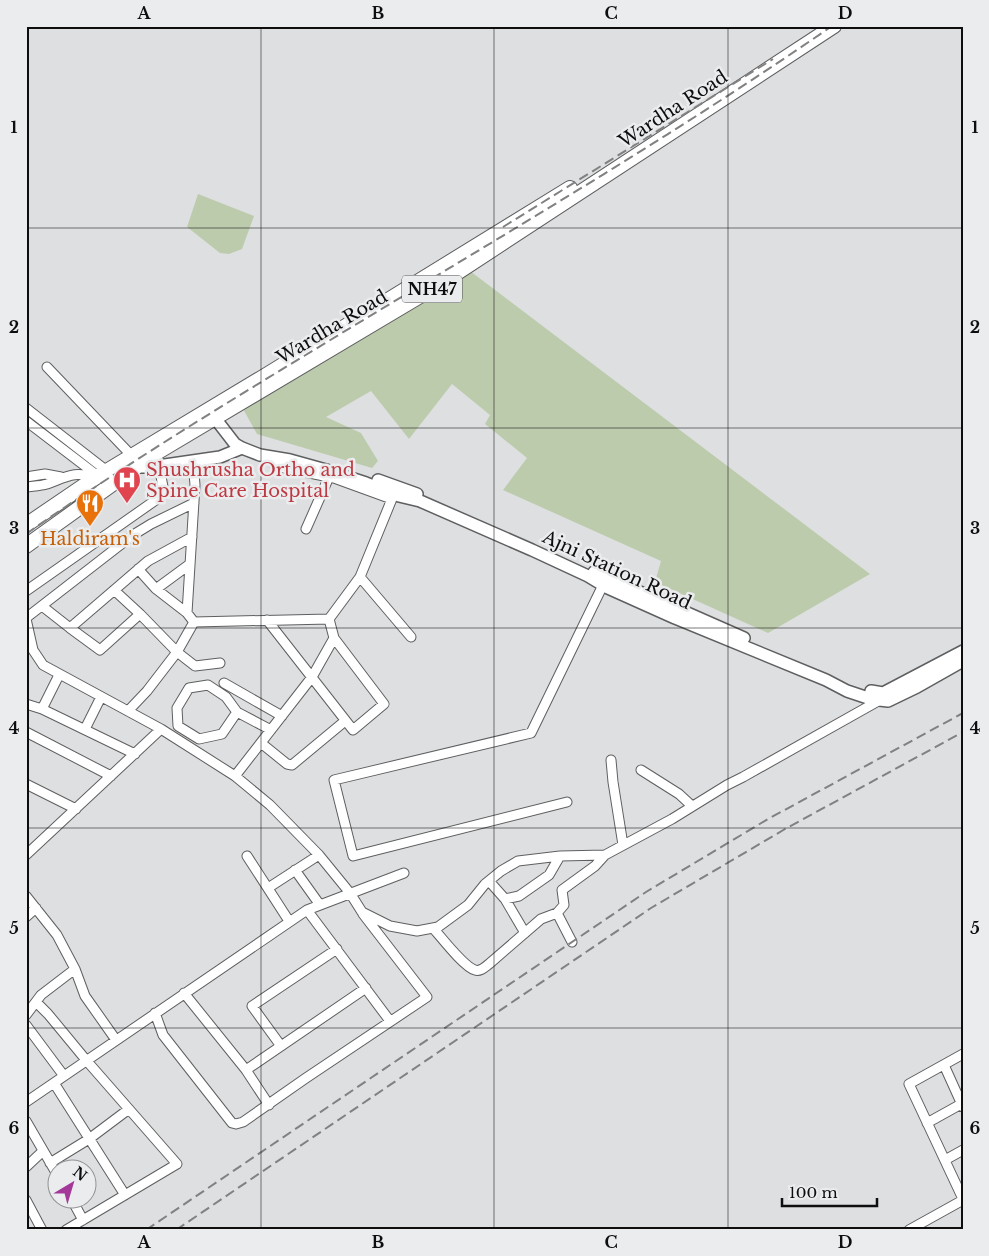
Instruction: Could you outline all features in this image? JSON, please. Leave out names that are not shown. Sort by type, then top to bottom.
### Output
[{"type":"highway","name":"Wardha Road","points":[[26,546],[134,462],[577,184],[823,26]]},
{"type":"highway","name":"Wardha Road","points":[[215,412],[437,286],[834,26]]},
{"type":"highway","name":"Wardha Road","points":[[26,525],[100,475],[134,462]]},
{"type":"main road","points":[[134,462],[159,466],[220,458],[248,450],[215,412]]},
{"type":"main road","name":"Ajni Station Road","points":[[248,450],[333,467],[394,493],[420,501],[467,520],[662,608],[747,643],[847,691],[880,696]]},
{"type":"main road","points":[[963,651],[880,696],[888,700],[909,691],[963,661]]},
{"type":"street","points":[[47,367],[134,462]]},
{"type":"street","points":[[26,408],[100,475]]},
{"type":"street","points":[[26,421],[85,460]]},
{"type":"street","points":[[186,613],[195,486],[193,461]]},
{"type":"street","points":[[26,591],[160,498],[164,492],[159,466]]},
{"type":"street","points":[[275,466],[394,493],[360,576],[329,619]]},
{"type":"street","points":[[26,477],[45,474],[61,477],[85,474],[100,475]]},
{"type":"street","points":[[26,487],[47,484],[61,477]]},
{"type":"street","points":[[306,529],[329,477]]},
{"type":"street","points":[[155,1013],[163,1035],[232,1123],[236,1124],[243,1122],[269,1105],[427,997],[362,912],[350,893],[319,855],[270,806],[235,776],[180,740],[58,675],[43,665],[33,650],[26,618],[134,535],[151,524],[194,504]]},
{"type":"street","points":[[70,628],[148,561],[192,537]]},
{"type":"street","points":[[156,589],[190,564]]},
{"type":"street","points":[[138,569],[156,589],[186,613],[194,622],[329,619]]},
{"type":"street","points":[[360,576],[411,637]]},
{"type":"street","points":[[567,802],[353,856],[334,780],[531,733],[601,581]]},
{"type":"street","points":[[114,590],[177,652],[196,666],[220,663]]},
{"type":"street","points":[[42,606],[100,650],[140,614]]},
{"type":"street","points":[[267,620],[353,730],[384,704],[334,638],[329,619]]},
{"type":"street","points":[[128,711],[147,691],[177,652],[194,622]]},
{"type":"street","points":[[235,776],[312,678],[334,638]]},
{"type":"street","points":[[42,709],[58,675]]},
{"type":"street","points":[[224,683],[282,716]]},
{"type":"street","points":[[237,712],[222,734],[199,739],[178,726],[177,708],[190,688],[208,685],[226,698],[237,712],[271,730]]},
{"type":"street","points":[[433,928],[466,965],[476,971],[480,970],[542,919],[557,913],[564,905],[562,890],[595,866],[605,855],[672,819],[880,696]]},
{"type":"street","points":[[85,730],[101,697]]},
{"type":"street","points":[[26,704],[42,709],[135,754]]},
{"type":"street","points":[[261,743],[287,764],[292,765],[345,721]]},
{"type":"street","points":[[26,855],[161,729]]},
{"type":"street","points":[[180,740],[185,730]]},
{"type":"street","points":[[26,732],[111,776]]},
{"type":"street","points":[[611,760],[623,845]]},
{"type":"street","points":[[641,770],[679,794],[692,806]]},
{"type":"street","points":[[27,785],[76,809]]},
{"type":"street","points":[[268,888],[319,855]]},
{"type":"street","points":[[362,912],[390,926],[417,931],[438,927],[468,905],[489,881],[518,861],[560,856],[605,855]]},
{"type":"street","points":[[247,856],[289,921]]},
{"type":"street","points":[[505,899],[519,896],[549,875],[560,856]]},
{"type":"street","points":[[295,870],[320,905]]},
{"type":"street","points":[[26,1102],[307,910],[404,873]]},
{"type":"street","points":[[489,881],[505,899],[525,932]]},
{"type":"street","points":[[26,896],[57,935],[75,969],[85,996],[116,1040]]},
{"type":"street","points":[[26,917],[36,908]]},
{"type":"street","points":[[307,910],[390,1021]]},
{"type":"street","points":[[557,913],[572,942]]},
{"type":"street","points":[[281,1046],[252,1006],[337,949]]},
{"type":"street","points":[[26,1015],[41,995],[75,969]]},
{"type":"street","points":[[246,1070],[366,988]]},
{"type":"street","points":[[184,993],[246,1070],[269,1105]]},
{"type":"street","points":[[36,1002],[177,1164],[66,1230]]},
{"type":"street","points":[[26,1025],[64,1076]]},
{"type":"street","points":[[909,1230],[963,1199],[909,1084],[963,1054]]},
{"type":"street","points":[[927,1123],[962,1105],[944,1065]]},
{"type":"street","points":[[54,1082],[125,1195]]},
{"type":"street","points":[[58,1158],[129,1109]]},
{"type":"street","points":[[26,1121],[48,1160]]},
{"type":"street","points":[[945,1160],[963,1150]]},
{"type":"street","points":[[26,1167],[43,1151]]},
{"type":"street","points":[[26,1200],[42,1230]]},
{"type":"street","points":[[76,1208],[83,1220]]},
{"type":"green space","points":[[198,194],[254,216],[242,249],[229,254],[220,253],[187,227]]},
{"type":"green space","points":[[470,271],[870,574],[768,633],[655,582],[661,561],[503,490],[527,458],[485,424],[490,415],[452,384],[409,439],[371,391],[326,417],[361,433],[378,461],[372,468],[257,434],[242,407]]},
{"type":"railway","points":[[26,534],[94,488],[269,377],[636,154],[832,26]]},
{"type":"railway","points":[[503,227],[773,59]]},
{"type":"railway","points":[[146,1230],[646,892],[768,819],[963,713]]},
{"type":"railway","points":[[176,1230],[651,908],[785,829],[963,732]]},
{"type":"place","name":"Shushrusha Ortho and Spine Care Hospital","points":[[127,504]]},
{"type":"place","name":"Haldiram's","points":[[90,527]]}]
